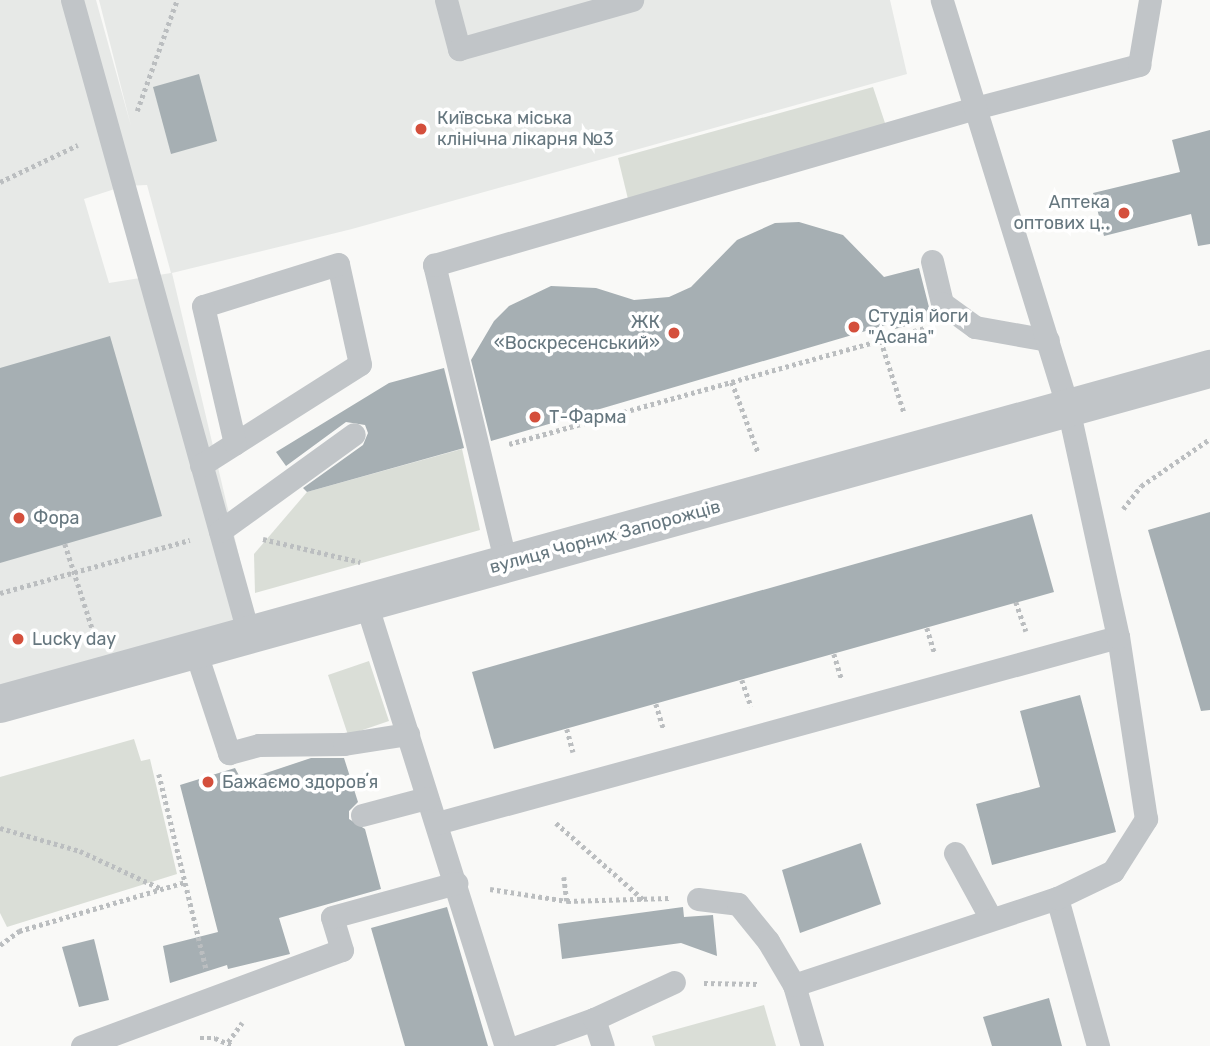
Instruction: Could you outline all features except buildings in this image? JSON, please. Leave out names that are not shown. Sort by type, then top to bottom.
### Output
[{"type":"street","name":"вулиця Чорних Запорожців","points":[[0,704],[248,632],[366,603],[1210,369]]},
{"type":"lane","points":[[72,0],[248,632]]},
{"type":"lane","points":[[446,0],[459,49],[632,0]]},
{"type":"lane","points":[[794,985],[990,917],[1057,898],[1113,871],[1146,818],[1118,637],[1068,408],[942,0]]},
{"type":"lane","points":[[506,564],[434,265],[975,107],[1139,65],[1150,0]]},
{"type":"lane","points":[[932,261],[942,303],[975,327],[1048,340]]},
{"type":"lane","points":[[201,465],[360,364],[338,264],[203,306],[235,443]]},
{"type":"lane","points":[[220,531],[354,434]]},
{"type":"lane","points":[[366,603],[506,1046]]},
{"type":"lane","points":[[437,823],[1118,637]]},
{"type":"lane","points":[[194,648],[229,753],[259,745],[344,744],[408,734]]},
{"type":"lane","points":[[362,815],[427,799]]},
{"type":"lane","points":[[955,853],[990,917]]},
{"type":"lane","points":[[82,1046],[342,950],[332,917],[456,883]]},
{"type":"lane","points":[[1057,898],[1098,1046]]},
{"type":"lane","points":[[698,899],[738,904],[768,941],[794,985],[812,1046]]},
{"type":"lane","points":[[519,1046],[594,1019],[674,982]]},
{"type":"lane","points":[[594,1019],[603,1046]]},
{"type":"path","points":[[0,182],[108,131],[139,110],[177,0]]},
{"type":"path","points":[[501,446],[963,318]]},
{"type":"path","points":[[881,341],[905,414]]},
{"type":"path","points":[[732,382],[764,466]]},
{"type":"path","points":[[1099,548],[1141,486],[1210,439]]},
{"type":"path","points":[[0,593],[76,574],[220,531],[363,562]]},
{"type":"path","points":[[65,544],[99,648]]},
{"type":"path","points":[[159,774],[213,998]]},
{"type":"path","points":[[533,796],[555,822],[645,901]]},
{"type":"path","points":[[0,828],[80,851],[163,889]]},
{"type":"path","points":[[564,877],[567,901]]},
{"type":"path","points":[[0,945],[19,931],[185,882]]},
{"type":"path","points":[[456,883],[567,901],[698,899]]},
{"type":"path","points":[[674,982],[794,985]]},
{"type":"path","points":[[195,1040],[215,1038],[233,1046]]},
{"type":"shaded area","points":[[0,0],[96,0],[131,126],[99,0],[890,0],[907,74],[352,229],[172,273],[253,615],[0,686]],"holes":[[[147,185],[171,273],[109,283],[84,199],[124,186]]]},
{"type":"shaded area","points":[[873,87],[886,126],[628,199],[618,158]]},
{"type":"shaded area","points":[[462,449],[480,530],[255,593],[254,554],[307,492]]},
{"type":"shaded area","points":[[369,661],[389,721],[348,735],[328,675]]},
{"type":"shaded area","points":[[134,739],[141,761],[150,759],[177,874],[7,927],[0,913],[0,777]]},
{"type":"shaded area","points":[[764,1005],[776,1046],[655,1046],[652,1036]]},
{"type":"place","name":"Київська міська клінічна лікарня №3","points":[[421,129]]},
{"type":"place","name":"Аптека оптових ц‥","points":[[1124,213]]},
{"type":"place","name":"Студія йоги \"Асана\"","points":[[854,327]]},
{"type":"place","name":"ЖК «Воскресенський»","points":[[674,333]]},
{"type":"place","name":"Т-Фарма","points":[[535,417]]},
{"type":"place","name":"Фора","points":[[19,518]]},
{"type":"place","name":"Lucky day","points":[[18,639]]},
{"type":"place","name":"Бажаємо здоровʼя","points":[[208,782]]}]
